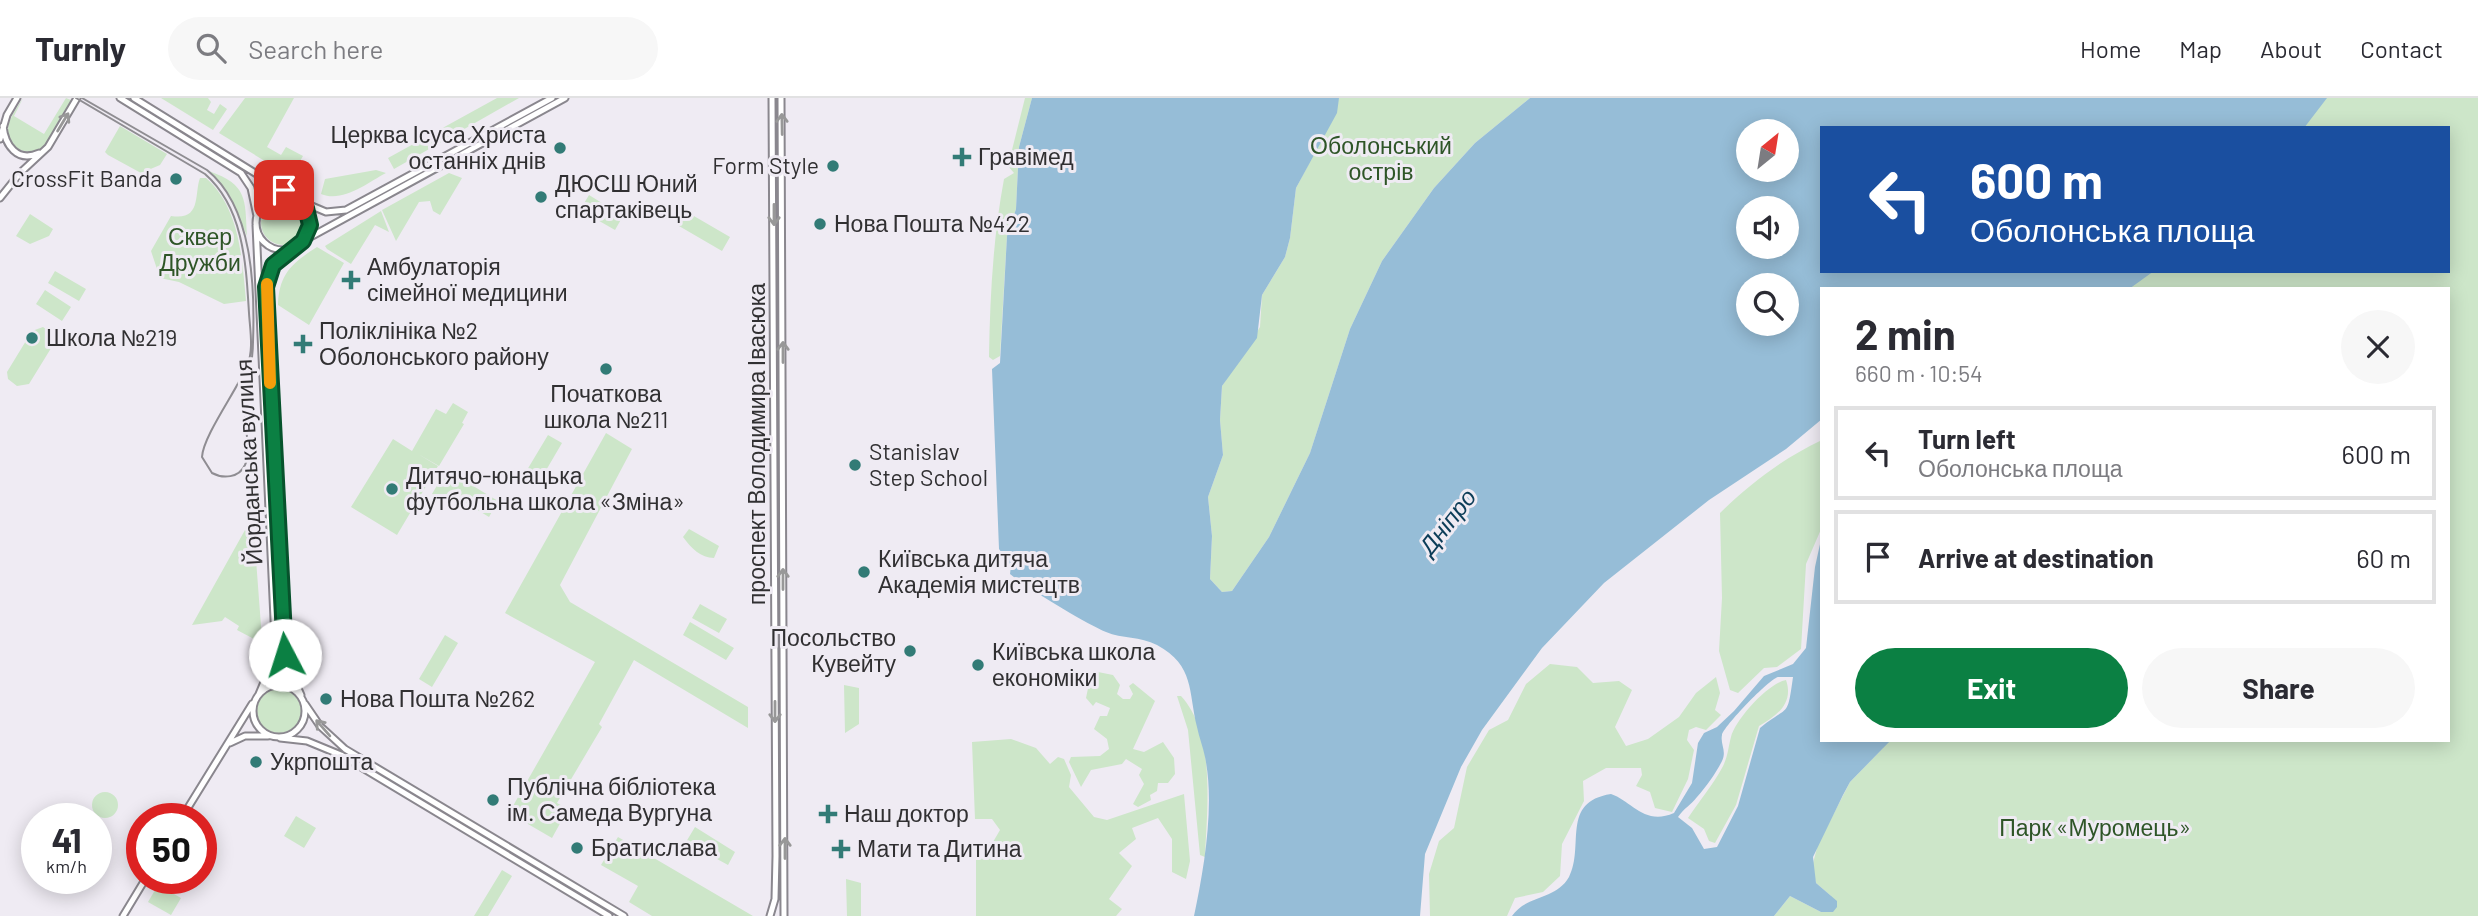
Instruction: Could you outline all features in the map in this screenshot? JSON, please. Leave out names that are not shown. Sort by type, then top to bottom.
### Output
[{"type":"main road","points":[[0,139],[3,126],[17,98]]},
{"type":"main road","points":[[0,198],[20,173],[48,147],[77,98]]},
{"type":"main road","points":[[120,98],[241,173],[251,188],[257,216]]},
{"type":"main road","points":[[134,98],[298,200],[326,212],[346,209],[552,98]]},
{"type":"main road","points":[[303,241],[310,225],[309,216],[298,200],[281,196],[273,198],[260,208],[256,225],[263,241],[278,249],[296,247],[565,98]]},
{"type":"main road","name":"проспект Володимира Івасюка","points":[[770,916],[775,899],[776,867],[772,98]]},
{"type":"main road","name":"проспект Володимира Івасюка","points":[[781,98],[784,916]]},
{"type":"main road","points":[[3,126],[7,146],[22,155],[36,155],[48,147]]},
{"type":"main road","name":"Йорданська вулиця","points":[[191,803],[257,696],[275,656],[256,225]]},
{"type":"main road","name":"Йорданська вулиця","points":[[296,247],[273,265],[266,298],[283,641],[288,666],[300,695]]},
{"type":"main road","points":[[775,647],[784,648]]},
{"type":"main road","points":[[270,736],[254,720],[257,696],[277,685],[288,686],[300,695],[320,726],[345,749],[624,916]]},
{"type":"main road","points":[[279,738],[291,735],[301,727],[305,704]]},
{"type":"main road","points":[[225,747],[245,736],[270,736],[307,741],[341,755],[609,916]]},
{"type":"main road","points":[[123,916],[136,894]]},
{"type":"green space","points":[[23,98],[14,116],[44,134],[66,98],[71,100],[46,144],[34,153],[14,149],[8,135],[9,123]]},
{"type":"green space","points":[[161,98],[208,98],[211,102],[207,110],[214,114],[220,104],[227,109],[213,130]]},
{"type":"green space","points":[[245,98],[294,98],[267,147],[281,155],[286,147],[303,156],[291,177],[219,133]]},
{"type":"green space","points":[[497,98],[519,98],[394,169],[388,158]]},
{"type":"green space","points":[[1025,98],[1032,98],[1019,147],[1016,209],[1007,236],[1000,356],[993,360],[989,357],[989,335],[997,223],[1004,179],[1014,173],[1008,166]]},
{"type":"green space","name":"Оболонський острів","points":[[1339,98],[1530,98],[1475,143],[1434,188],[1382,261],[1350,329],[1310,453],[1269,537],[1232,591],[1222,592],[1210,579],[1212,536],[1208,497],[1223,455],[1220,420],[1222,386],[1260,327],[1262,295],[1285,257],[1290,238],[1296,188],[1322,139]]},
{"type":"green space","name":"Парк «Муромець»","points":[[2280,98],[2478,98],[2478,916],[1774,916],[1790,896],[1821,912],[1831,896],[1816,883],[1812,867],[1818,844],[1850,782],[1883,748],[1880,742],[2450,742],[2450,287],[2070,287],[2091,273],[2450,273],[2450,126],[2253,126]]},
{"type":"green space","points":[[120,126],[167,154],[160,165],[141,173],[108,155],[105,152]]},
{"type":"green space","points":[[376,170],[386,173],[346,194],[321,194],[325,179]]},
{"type":"green space","points":[[209,171],[222,176],[238,188],[246,212],[247,236],[230,196]]},
{"type":"green space","points":[[449,173],[462,178],[440,215],[433,211],[430,201],[419,202],[396,241],[382,210]]},
{"type":"green space","name":"Сквер Дружби","points":[[200,178],[206,178],[217,190],[233,219],[241,252],[246,301],[224,304],[179,282],[160,278],[151,251],[171,216],[188,214],[192,210]]},
{"type":"green space","points":[[589,195],[623,216],[615,230],[580,210]]},
{"type":"green space","points":[[283,201],[298,208],[305,223],[298,238],[283,245],[268,238],[261,223],[268,208]]},
{"type":"green space","points":[[381,211],[389,232],[375,225],[351,264],[325,246]]},
{"type":"green space","points":[[687,212],[730,237],[722,251],[679,226]]},
{"type":"green space","points":[[30,214],[53,229],[49,236],[30,244],[16,236]]},
{"type":"green space","points":[[317,247],[344,263],[309,325],[278,305],[279,294],[288,270]]},
{"type":"green space","points":[[55,271],[86,289],[79,301],[48,283]]},
{"type":"green space","points":[[45,290],[71,307],[62,321],[36,304]]},
{"type":"green space","points":[[43,327],[52,334],[53,345],[29,384],[17,386],[8,379],[7,372],[32,331]]},
{"type":"green space","name":"Дитячо-юнацька футбольна школа «Зміна»","points":[[453,403],[468,412],[462,423],[464,424],[439,466],[418,454],[438,466],[397,535],[351,507],[393,439],[412,451],[436,409],[446,414]]},
{"type":"green space","points":[[606,433],[632,449],[560,585],[570,602],[748,707],[748,728],[634,660],[599,724],[602,727],[557,803],[568,809],[552,838],[509,813],[595,662],[505,613]]},
{"type":"green space","points":[[548,435],[562,443],[538,484],[524,475]]},
{"type":"green space","points":[[1820,441],[1820,532],[1806,564],[1801,649],[1777,667],[1764,668],[1738,693],[1730,690],[1719,651],[1722,598],[1720,513],[1768,472]]},
{"type":"green space","points":[[446,470],[460,477],[452,491],[460,478],[498,501],[489,517],[451,494],[445,502],[432,494]]},
{"type":"green space","points":[[689,529],[719,546],[714,558],[701,554],[689,545],[683,537]]},
{"type":"green space","points":[[245,530],[254,533],[262,639],[254,639],[237,630],[239,626],[225,617],[222,621],[192,625]]},
{"type":"green space","points":[[700,604],[727,619],[719,633],[692,618]]},
{"type":"green space","points":[[690,622],[734,648],[726,660],[683,635]]},
{"type":"green space","points":[[445,635],[458,643],[432,687],[419,679]]},
{"type":"green space","points":[[1550,664],[1577,667],[1593,683],[1619,681],[1632,690],[1615,727],[1626,746],[1648,739],[1679,717],[1696,693],[1716,677],[1720,693],[1715,710],[1721,715],[1706,730],[1696,727],[1689,730],[1687,740],[1694,750],[1688,779],[1672,812],[1655,808],[1650,792],[1636,786],[1642,775],[1641,768],[1606,768],[1583,781],[1584,801],[1562,844],[1560,876],[1543,892],[1515,898],[1507,916],[1430,916],[1429,874],[1439,841],[1454,828],[1467,767],[1489,730],[1508,720],[1526,684]]},
{"type":"green space","points":[[1098,672],[1113,675],[1120,685],[1117,694],[1123,699],[1130,699],[1133,694],[1129,686],[1133,683],[1155,701],[1133,749],[1144,752],[1163,742],[1174,758],[1175,774],[1168,783],[1158,783],[1157,791],[1150,795],[1151,800],[1138,807],[1133,804],[1144,784],[1139,775],[1142,769],[1126,759],[1122,764],[1091,770],[1081,787],[1069,762],[1071,757],[1100,756],[1109,749],[1107,739],[1094,729],[1100,716],[1107,716],[1110,708],[1096,702],[1093,706],[1086,698],[1091,674]]},
{"type":"green space","points":[[1786,680],[1786,702],[1778,713],[1759,726],[1736,805],[1715,843],[1709,841],[1704,829],[1688,818],[1722,768],[1739,721],[1753,703],[1770,688]]},
{"type":"green space","points":[[844,685],[859,688],[859,724],[845,733]]},
{"type":"green space","points":[[279,689],[294,696],[301,711],[294,726],[279,733],[264,726],[257,711],[264,696]]},
{"type":"green space","points":[[1177,696],[1181,696],[1192,712],[1205,751],[1208,795],[1205,857],[1200,855],[1188,730]]},
{"type":"green space","points":[[1011,739],[1036,748],[1050,764],[1058,757],[1064,759],[1071,775],[1069,787],[1094,817],[1107,820],[1184,794],[1190,861],[1186,879],[1172,872],[1172,839],[1158,818],[1132,828],[1136,839],[1119,853],[1132,866],[1109,899],[1122,909],[1116,916],[976,916],[976,843],[993,842],[1000,830],[992,819],[975,819],[972,742]]},
{"type":"green space","points":[[105,792],[115,795],[117,810],[112,816],[112,803],[92,803],[95,795]]},
{"type":"green space","points":[[296,816],[316,828],[304,848],[284,836]]},
{"type":"green space","points":[[695,827],[735,852],[728,865],[686,842]]},
{"type":"green space","points":[[618,837],[753,916],[652,916],[629,902],[638,886],[601,865]]},
{"type":"green space","points":[[502,870],[512,876],[488,916],[474,916]]},
{"type":"green space","points":[[846,879],[861,883],[861,916],[847,916]]},
{"type":"green space","points":[[153,894],[174,894],[181,898],[171,915],[148,902]]},
{"type":"water","name":"Дніпро","points":[[1032,98],[1339,98],[1337,113],[1296,188],[1290,238],[1285,257],[1262,295],[1257,338],[1222,386],[1220,420],[1223,455],[1208,497],[1212,536],[1210,579],[1222,592],[1232,591],[1269,537],[1310,453],[1350,329],[1382,261],[1434,188],[1475,143],[1530,98],[2327,98],[2306,126],[1820,126],[1820,273],[2151,273],[2132,287],[1820,287],[1820,421],[1786,449],[1709,500],[1604,583],[1542,648],[1482,730],[1461,767],[1425,854],[1420,916],[1194,916],[1205,858],[1209,795],[1205,757],[1184,671],[1169,653],[1157,645],[1097,628],[1042,596],[1010,574],[1011,566],[999,549],[992,369],[1000,363],[1007,236],[1016,209],[1019,147]]},
{"type":"water","points":[[1820,544],[1820,742],[1889,742],[1850,782],[1813,857],[1816,883],[1837,901],[1833,912],[1821,912],[1790,896],[1774,916],[1512,916],[1525,904],[1557,890],[1569,877],[1580,816],[1585,806],[1595,799],[1611,794],[1646,815],[1664,816],[1674,813],[1692,783],[1698,743],[1704,733],[1717,727],[1734,711],[1764,676],[1793,664],[1806,648]],"holes":[[[1778,677],[1793,677],[1785,710],[1760,728],[1738,806],[1717,847],[1704,849],[1692,828],[1678,817],[1695,800],[1720,766],[1724,754],[1724,730],[1757,694]]]},
{"type":"tram line","points":[[76,98],[205,174],[228,203],[244,257],[251,333],[250,353],[247,366],[208,437],[202,457],[212,473],[226,477],[235,475],[245,465],[248,453],[245,412],[253,351],[253,298],[248,250],[234,205],[222,186],[207,170],[82,98]]},
{"type":"slow traffic","points":[[267,284],[270,383]]},
{"type":"place","name":"Церква Ісуса Христа останніх днів","points":[[560,148]]},
{"type":"place","name":"Гравімед","points":[[962,157]]},
{"type":"place","name":"Form Style","points":[[833,166]]},
{"type":"place","name":"CrossFit Banda","points":[[176,179]]},
{"type":"place","name":"ДЮСШ Юний спартаківець","points":[[541,197]]},
{"type":"place","name":"Нова Пошта №422","points":[[820,224]]},
{"type":"place","name":"Амбулаторія сімейної медицини","points":[[351,280]]},
{"type":"place","name":"Школа №219","points":[[32,338]]},
{"type":"place","name":"Поліклініка №2 Оболонського району","points":[[303,344]]},
{"type":"place","name":"Початкова школа №211","points":[[606,369]]},
{"type":"place","name":"Stanislav Step School","points":[[855,465]]},
{"type":"place","name":"Дитячо-юнацька футбольна школа «Зміна»","points":[[392,489]]},
{"type":"place","name":"Київська дитяча Академія мистецтв","points":[[864,572]]},
{"type":"place","name":"Посольство Кувейту","points":[[910,651]]},
{"type":"place","name":"Київська школа економіки","points":[[978,665]]},
{"type":"place","name":"Нова Пошта №262","points":[[326,699]]},
{"type":"place","name":"Укрпошта","points":[[256,762]]},
{"type":"place","name":"Публічна бібліотека ім. Самеда Вургуна","points":[[493,800]]},
{"type":"place","name":"Наш доктор","points":[[828,814]]},
{"type":"place","name":"Братислава","points":[[577,848]]},
{"type":"place","name":"Мати та Дитина","points":[[841,849]]},
{"type":"route","points":[[284,190],[306,208],[310,225],[303,241],[273,265],[266,287],[285,655]]}]
